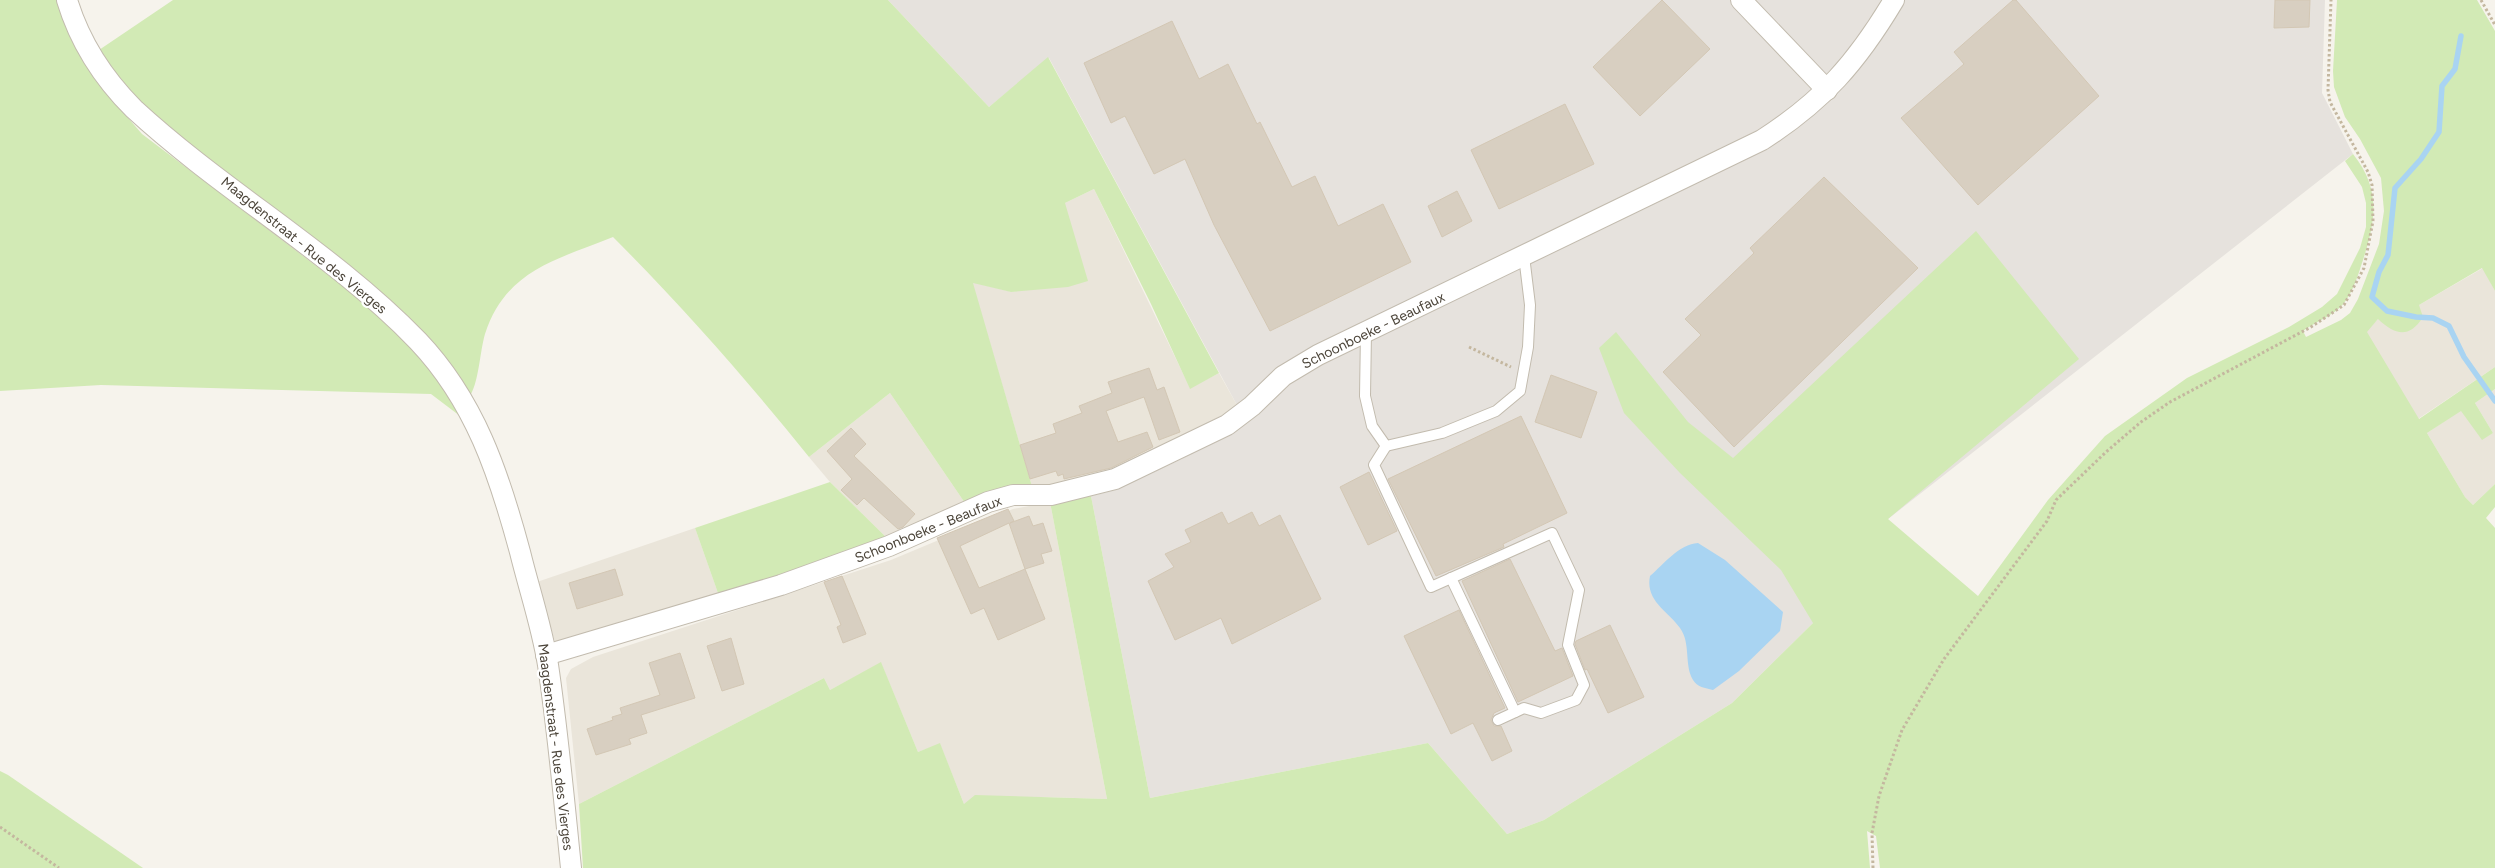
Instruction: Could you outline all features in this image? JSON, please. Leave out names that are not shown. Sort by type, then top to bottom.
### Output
[{"type":"street","name":"Maagdenstraat - Rue des Vierges","points":[[67,0],[81,38],[92,58],[128,103],[148,122],[374,299],[419,342],[461,395],[480,432],[504,496],[546,654],[571,868]]},
{"type":"street","points":[[1741,0],[1827,90]]},
{"type":"street","name":"Schoonboeke - Beaufaux","points":[[546,654],[790,581],[890,546],[988,502],[1013,495],[1051,494],[1115,479],[1227,425],[1252,406],[1283,376],[1318,355],[1755,144],[1790,122],[1827,90],[1858,56],[1894,0]]},
{"type":"lane","points":[[1498,720],[1524,708],[1541,713],[1576,700],[1584,685],[1568,645],[1579,590],[1552,533],[1431,587],[1374,465],[1386,446],[1442,433],[1496,412],[1520,391],[1528,347],[1530,305],[1524,256]]},
{"type":"lane","points":[[1366,332],[1365,396],[1372,426],[1386,446]]},
{"type":"lane","points":[[1451,578],[1515,712]]},
{"type":"path","points":[[1873,868],[1872,833],[1879,796],[1902,730],[1944,659],[2047,521],[2056,500],[2106,452],[2170,402],[2311,327],[2344,305],[2364,268],[2373,221],[2372,185],[2352,142],[2334,110],[2328,90],[2330,0]]},
{"type":"path","points":[[2481,0],[2495,25]]},
{"type":"path","points":[[1469,347],[1523,373]]},
{"type":"path","points":[[0,827],[59,868]]},
{"type":"shaded area","points":[[888,0],[2325,0],[2322,93],[2353,154],[1888,519],[1813,623],[1732,703],[1544,820],[1507,834],[1428,743],[1150,798],[1091,496],[1115,490],[1182,459],[1242,425],[1238,407],[1049,58],[989,107]]},
{"type":"shaded area","points":[[1094,189],[1190,388],[1219,373],[1238,407],[1118,469],[1033,490],[972,282],[1012,292],[1030,289],[1065,203]]},
{"type":"shaded area","points":[[2483,268],[2495,291],[2495,367],[2418,419],[2366,332],[2378,319],[2419,305]]},
{"type":"shaded area","points":[[2495,389],[2495,484],[2473,505],[2465,497],[2427,433],[2461,410],[2482,439],[2493,433],[2475,403]]},
{"type":"shaded area","points":[[890,393],[967,506],[889,540],[830,482],[809,457]]},
{"type":"shaded area","points":[[1050,502],[1107,799],[1044,797],[964,804],[940,744],[918,752],[881,663],[830,690],[824,678],[579,804],[566,678],[571,669],[593,657],[891,560],[1013,509]]},
{"type":"shaded area","points":[[695,528],[719,596],[555,642],[537,582]]},
{"type":"green space","points":[[0,0],[62,0],[73,37],[96,81],[142,134],[381,315],[434,369],[460,416],[431,394],[101,385],[0,391]]},
{"type":"green space","points":[[173,0],[888,0],[989,107],[1048,57],[1219,373],[1190,389],[1151,304],[1094,189],[1065,203],[1088,281],[1068,287],[1011,292],[973,283],[1033,490],[967,506],[890,393],[809,457],[714,344],[613,237],[553,261],[536,270],[520,281],[506,295],[494,312],[485,334],[476,381],[471,394],[135,99],[113,72],[99,50]]},
{"type":"green space","points":[[2337,0],[2477,0],[2495,31],[2495,291],[2482,268],[2419,305],[2423,317],[2418,324],[2407,332],[2390,329],[2378,319],[2367,332],[2419,419],[2495,367],[2495,389],[2475,403],[2493,433],[2482,440],[2461,411],[2427,433],[2465,497],[2473,505],[2495,484],[2495,507],[2486,518],[2495,528],[2495,868],[1880,868],[1876,836],[1867,831],[1870,868],[583,868],[579,804],[824,678],[830,690],[881,662],[918,752],[940,743],[964,804],[975,795],[1107,799],[1050,502],[1091,496],[1150,798],[1428,743],[1507,834],[1544,820],[1732,703],[1813,623],[1781,570],[1680,473],[1624,413],[1599,348],[1616,332],[1688,422],[1733,458],[1976,231],[2079,359],[1888,519],[1978,596],[2048,500],[2105,436],[2187,378],[2289,327],[2322,307],[2337,294],[2360,248],[2366,227],[2366,203],[2362,187],[2345,161],[2353,154],[2362,167],[2372,192],[2373,218],[2371,231],[2355,282],[2344,303],[2330,315],[2303,331],[2306,337],[2341,320],[2350,313],[2358,299],[2379,244],[2384,211],[2381,178],[2360,139],[2345,117],[2334,87],[2333,71]]},
{"type":"green space","points":[[830,482],[889,540],[719,596],[695,528]]},
{"type":"green space","points":[[0,771],[8,775],[143,868],[0,868]]},
{"type":"water","points":[[1698,543],[1725,560],[1783,612],[1780,631],[1739,671],[1713,690],[1699,686],[1693,680],[1690,674],[1687,647],[1683,634],[1680,628],[1654,599],[1649,585],[1650,576],[1672,555],[1684,547]]},
{"type":"building","points":[[1662,0],[1710,49],[1640,116],[1593,67]]},
{"type":"building","points":[[2013,0],[2016,0],[2099,96],[1978,205],[1901,118],[1964,64],[1954,52]]},
{"type":"building","points":[[2275,0],[2310,0],[2309,27],[2274,28]]},
{"type":"building","points":[[1172,21],[1199,79],[1228,64],[1257,124],[1260,122],[1292,187],[1315,176],[1338,226],[1383,204],[1411,262],[1270,331],[1214,225],[1185,159],[1154,174],[1125,116],[1111,123],[1084,63]]},
{"type":"building","points":[[1565,104],[1594,164],[1499,209],[1471,150]]},
{"type":"building","points":[[1824,177],[1918,268],[1734,447],[1663,372],[1701,335],[1685,319],[1754,253],[1750,248]]},
{"type":"building","points":[[1457,191],[1472,221],[1442,237],[1428,206]]},
{"type":"building","points":[[1149,368],[1157,390],[1164,387],[1180,432],[1159,440],[1144,397],[1106,411],[1118,442],[1147,432],[1153,447],[1111,468],[1064,479],[1063,474],[1058,476],[1056,471],[1030,479],[1020,445],[1056,433],[1053,424],[1082,413],[1079,406],[1112,393],[1108,382]]},
{"type":"building","points":[[1551,375],[1597,392],[1581,438],[1535,422]]},
{"type":"building","points":[[1521,416],[1567,513],[1503,544],[1504,547],[1436,576],[1388,479]]},
{"type":"building","points":[[851,428],[866,444],[854,456],[915,514],[903,527],[898,529],[864,498],[857,505],[841,490],[852,479],[827,451]]},
{"type":"building","points":[[1369,472],[1397,531],[1368,545],[1340,487]]},
{"type":"building","points":[[1008,509],[1014,521],[1010,523],[1029,516],[1033,526],[1043,523],[1052,551],[1041,554],[1044,563],[1025,569],[1045,619],[998,640],[984,608],[971,614],[937,538]],"holes":[[[1009,523],[1025,569],[979,588],[960,546]]]},
{"type":"building","points":[[1222,512],[1228,524],[1252,512],[1259,526],[1280,515],[1321,599],[1232,644],[1221,618],[1175,640],[1148,581],[1174,567],[1165,554],[1191,542],[1185,530]]},
{"type":"building","points":[[1510,559],[1555,651],[1562,648],[1573,676],[1518,702],[1462,581]]},
{"type":"building","points":[[615,569],[623,595],[577,609],[569,583]]},
{"type":"building","points":[[842,576],[866,634],[843,643],[837,627],[841,625],[824,582]]},
{"type":"building","points":[[1459,610],[1505,708],[1494,713],[1491,720],[1494,726],[1501,726],[1512,751],[1492,761],[1473,723],[1451,734],[1404,636]]},
{"type":"building","points":[[1610,625],[1644,697],[1608,713],[1587,669],[1585,670],[1575,644],[1576,641]]},
{"type":"building","points":[[731,638],[744,684],[722,691],[707,646]]},
{"type":"building","points":[[680,653],[695,698],[641,715],[647,733],[629,739],[631,744],[596,755],[587,729],[613,720],[612,717],[622,714],[620,708],[660,695],[649,663]]},
{"type":"waterway","points":[[2461,36],[2455,69],[2442,86],[2439,132],[2421,159],[2395,188],[2388,255],[2379,272],[2372,297],[2387,311],[2416,317],[2433,318],[2449,326],[2464,357],[2495,401]]}]
